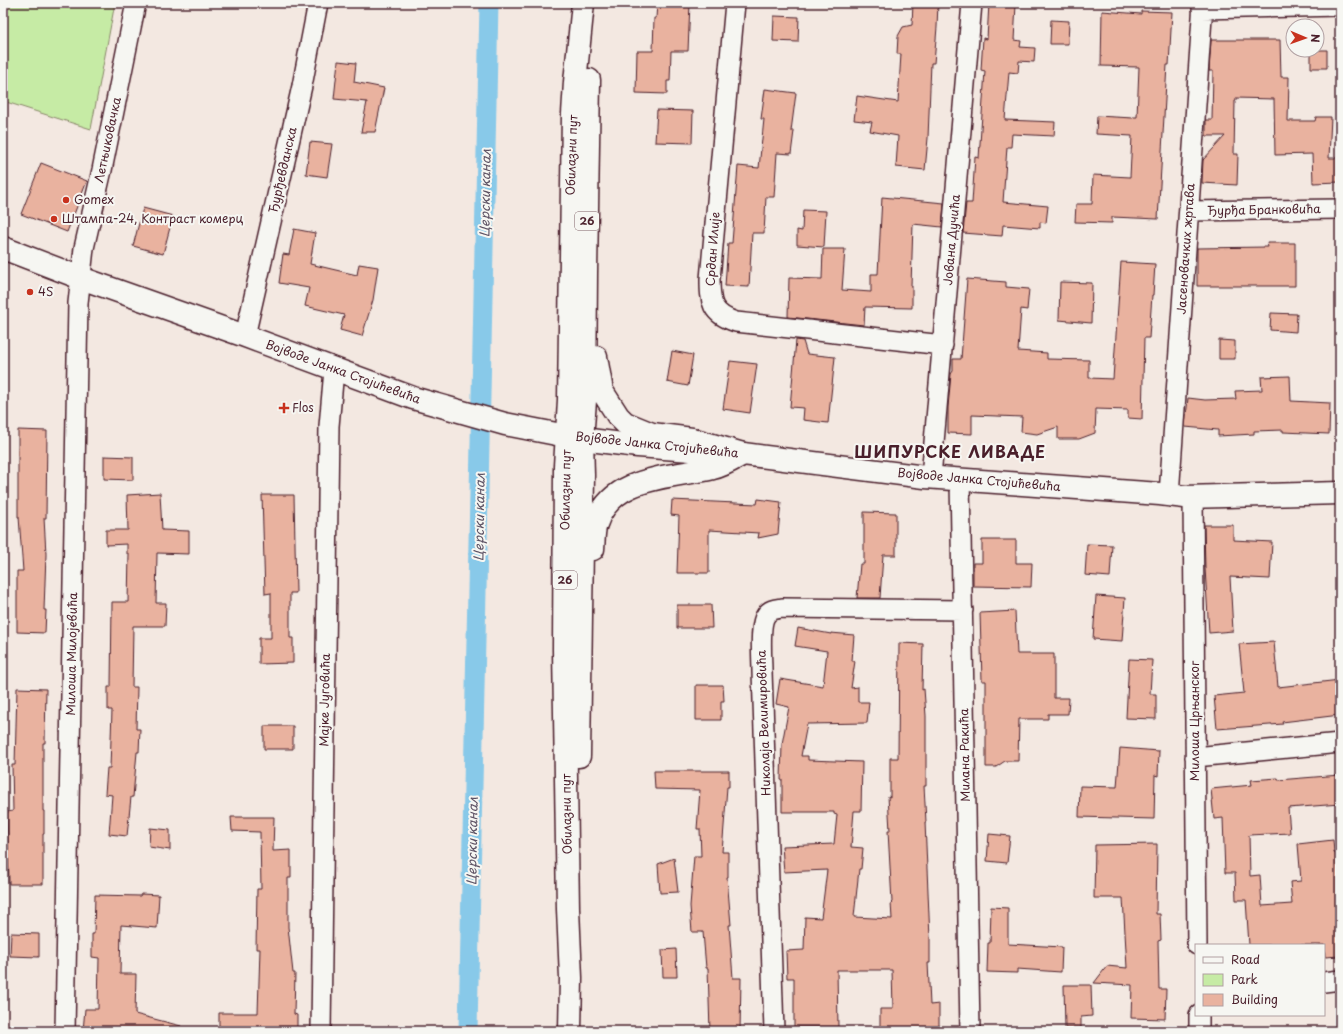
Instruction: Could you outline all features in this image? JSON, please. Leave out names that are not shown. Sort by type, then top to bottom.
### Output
[{"type":"main road","name":"Обилазни пут","points":[[570,978],[576,907],[583,475],[575,437],[573,114],[583,3]]},
{"type":"main road","name":"Обилазни пут","points":[[570,1031],[564,709],[565,466],[586,401],[586,273],[590,20],[588,3]]},
{"type":"main road","points":[[589,58],[598,108],[598,200],[594,322],[596,365],[602,391],[618,416],[625,423],[652,434],[692,439],[743,454]]},
{"type":"main road","name":"Војводе Јанка Стојићевића","points":[[3,248],[81,278],[246,336],[334,370],[413,398],[505,424],[575,437],[638,446],[743,454],[960,480],[1185,497],[1340,493]]},
{"type":"main road","points":[[579,760],[588,738],[593,547],[595,525],[614,496],[634,484],[715,468],[743,454]]},
{"type":"street","name":"Летњиковачка","points":[[81,278],[84,248],[102,170],[136,3]]},
{"type":"street","name":"Ђурђевданска","points":[[246,336],[302,86],[318,3]]},
{"type":"street","name":"Срдан Илије","points":[[735,3],[710,279],[710,300],[714,307],[724,317],[736,322],[943,345]]},
{"type":"street","name":"Јована Дучића","points":[[931,477],[972,3]]},
{"type":"street","points":[[1203,6],[1340,6]]},
{"type":"street","name":"Јасеновачких жртава","points":[[1170,495],[1203,6]]},
{"type":"street","name":"Ђурђа Бранковића","points":[[1189,211],[1340,208]]},
{"type":"street","name":"Милоша Милојевића","points":[[65,1031],[78,303],[81,278]]},
{"type":"street","name":"Мајке Југовића","points":[[321,1031],[329,434],[334,370]]},
{"type":"street","name":"Милана Ракића","points":[[960,480],[970,1031]]},
{"type":"street","name":"Милоша Црњанског","points":[[1193,497],[1197,944]]},
{"type":"street","name":"Николаја Велимировића","points":[[774,1031],[761,639],[765,616],[772,610],[782,608],[962,610]]},
{"type":"street","points":[[1195,757],[1340,743]]},
{"type":"street","points":[[1325,982],[1340,980]]},
{"type":"street","points":[[1198,1016],[1199,1031]]},
{"type":"green space","points":[[3,3],[115,3],[91,129],[3,101]]},
{"type":"building","points":[[657,3],[690,3],[688,51],[671,51],[670,81],[667,81],[667,94],[636,93],[637,51],[653,51],[654,18],[656,18]]},
{"type":"building","points":[[913,3],[938,3],[934,63],[931,63],[928,138],[925,170],[896,167],[898,136],[870,131],[872,122],[854,120],[857,96],[898,102],[901,54],[897,54],[898,36],[903,27],[912,25]]},
{"type":"building","points":[[989,3],[1016,5],[1014,40],[1021,41],[1020,47],[1035,48],[1034,62],[1019,61],[1018,73],[1009,72],[1005,120],[1055,122],[1054,136],[1012,134],[1011,147],[1007,147],[1003,202],[1048,206],[1046,223],[1040,222],[1040,228],[1003,225],[1002,236],[963,233],[966,203],[972,203],[975,157],[979,158],[985,71],[981,70],[983,38],[987,39]]},
{"type":"building","points":[[1102,11],[1141,14],[1141,11],[1172,12],[1169,65],[1167,65],[1158,219],[1112,217],[1112,223],[1075,222],[1076,204],[1092,204],[1093,175],[1130,177],[1132,136],[1096,134],[1097,116],[1137,117],[1139,67],[1101,66]]},
{"type":"building","points":[[774,16],[799,17],[798,42],[773,41]]},
{"type":"building","points":[[1051,20],[1069,21],[1068,44],[1050,44]]},
{"type":"building","points":[[1211,40],[1280,40],[1281,77],[1289,77],[1288,121],[1315,121],[1316,117],[1331,117],[1329,158],[1340,158],[1340,182],[1313,183],[1312,154],[1275,155],[1274,99],[1236,98],[1234,154],[1238,154],[1237,185],[1202,183],[1203,160],[1225,136],[1206,136],[1206,120],[1212,120],[1213,71],[1209,71]]},
{"type":"building","points":[[1325,50],[1327,50],[1327,68],[1311,68],[1311,58],[1325,58]]},
{"type":"building","points":[[338,61],[356,63],[354,82],[384,88],[375,132],[361,132],[367,102],[334,99]]},
{"type":"building","points":[[765,89],[796,93],[791,131],[794,131],[791,154],[777,153],[774,197],[766,197],[764,233],[752,233],[749,287],[725,286],[728,243],[732,243],[738,166],[759,168],[764,119],[761,119]]},
{"type":"building","points":[[657,110],[693,111],[692,143],[655,142]]},
{"type":"building","points":[[310,142],[332,144],[327,177],[306,174]]},
{"type":"building","points":[[41,163],[87,181],[67,232],[21,214]]},
{"type":"building","points":[[882,197],[944,203],[942,227],[913,224],[911,286],[912,308],[865,307],[864,325],[788,317],[789,278],[822,279],[823,249],[845,249],[842,290],[871,292],[871,274],[878,274]]},
{"type":"building","points":[[143,208],[173,216],[163,254],[133,246]]},
{"type":"building","points":[[803,210],[826,211],[824,247],[797,245],[797,230],[802,231]]},
{"type":"building","points":[[294,229],[315,233],[310,264],[357,275],[359,264],[378,267],[373,300],[362,336],[340,330],[344,315],[305,306],[309,288],[279,283],[283,254],[289,255]]},
{"type":"building","points":[[1267,243],[1295,243],[1295,286],[1197,286],[1197,248],[1268,247]]},
{"type":"building","points":[[1121,262],[1155,264],[1149,338],[1144,338],[1142,419],[1128,418],[1128,410],[1096,409],[1095,433],[1079,439],[1058,439],[1058,427],[1037,434],[1021,432],[1022,417],[972,415],[972,434],[948,433],[948,407],[951,374],[953,371],[953,359],[961,359],[967,279],[1006,282],[1006,287],[1029,289],[1027,310],[1021,309],[1018,351],[1047,353],[1047,359],[1089,360],[1089,378],[1113,379]]},
{"type":"building","points":[[1060,282],[1092,283],[1091,323],[1059,320]]},
{"type":"building","points":[[1271,313],[1297,314],[1296,332],[1270,330]]},
{"type":"building","points":[[796,340],[803,341],[807,354],[835,357],[828,423],[803,420],[804,408],[790,407]]},
{"type":"building","points":[[1219,340],[1235,341],[1235,359],[1219,359]]},
{"type":"building","points":[[672,351],[693,355],[688,386],[667,382]]},
{"type":"building","points":[[730,361],[757,364],[750,413],[723,409]]},
{"type":"building","points":[[1290,376],[1291,401],[1330,403],[1329,434],[1283,432],[1283,430],[1254,431],[1254,434],[1218,436],[1218,430],[1185,427],[1188,398],[1205,400],[1236,399],[1235,391],[1262,390],[1261,377]]},
{"type":"building","points":[[18,430],[47,431],[46,518],[44,518],[46,554],[44,610],[46,610],[45,633],[17,632],[17,571],[23,571],[18,517]]},
{"type":"building","points":[[104,456],[133,457],[133,480],[104,479]]},
{"type":"building","points":[[160,493],[162,530],[189,531],[189,554],[157,553],[156,603],[166,603],[165,626],[133,626],[132,687],[137,687],[136,729],[140,729],[139,752],[137,752],[133,797],[131,797],[127,836],[109,834],[112,795],[105,794],[107,768],[110,768],[112,710],[108,710],[108,687],[111,687],[112,602],[128,602],[129,554],[127,554],[127,544],[106,545],[106,530],[128,530],[127,495]]},
{"type":"building","points":[[262,495],[294,495],[296,593],[290,593],[290,638],[293,638],[293,663],[259,664],[259,638],[271,638],[271,593],[265,594]]},
{"type":"building","points":[[758,499],[781,502],[778,534],[758,538],[759,533],[709,530],[709,573],[677,573],[679,516],[671,515],[672,500],[757,504]]},
{"type":"building","points":[[864,512],[896,513],[896,555],[883,555],[880,598],[857,598],[860,564],[864,564]]},
{"type":"building","points":[[1204,525],[1233,525],[1233,540],[1272,542],[1270,579],[1230,577],[1233,631],[1209,633]]},
{"type":"building","points":[[982,540],[1016,540],[1016,563],[1032,563],[1031,587],[973,586],[973,563],[982,563]]},
{"type":"building","points":[[1087,544],[1112,545],[1110,577],[1085,575]]},
{"type":"building","points":[[1096,596],[1125,598],[1122,641],[1093,639]]},
{"type":"building","points":[[677,605],[711,605],[712,628],[677,628]]},
{"type":"building","points":[[1015,611],[1017,654],[1054,654],[1054,698],[1069,698],[1068,714],[1048,714],[1048,719],[1019,719],[1018,761],[1005,761],[996,767],[986,767],[986,681],[982,681],[980,613]]},
{"type":"building","points":[[798,628],[831,634],[854,635],[852,661],[855,661],[851,688],[858,687],[858,702],[869,702],[867,723],[807,724],[801,756],[808,756],[808,760],[862,762],[861,811],[854,811],[851,847],[863,848],[861,869],[859,869],[854,917],[892,919],[888,796],[890,797],[890,758],[898,758],[899,643],[923,644],[922,690],[924,689],[926,716],[926,786],[924,786],[930,939],[930,963],[928,963],[930,1005],[939,1004],[939,1031],[880,1031],[880,1009],[893,1009],[892,970],[837,970],[838,1027],[794,1027],[794,978],[787,978],[786,951],[804,950],[805,917],[821,918],[827,870],[784,872],[782,846],[834,844],[837,815],[834,814],[834,812],[782,812],[782,744],[789,707],[776,704],[780,679],[823,686],[827,651],[795,646]]},
{"type":"building","points":[[1274,642],[1278,687],[1340,680],[1340,715],[1282,722],[1283,724],[1217,729],[1214,696],[1244,693],[1239,644]]},
{"type":"building","points":[[1129,659],[1152,660],[1150,694],[1156,694],[1156,719],[1126,718]]},
{"type":"building","points":[[696,685],[723,685],[724,701],[721,701],[721,720],[696,720]]},
{"type":"building","points":[[17,688],[46,689],[45,743],[43,743],[43,884],[9,884],[7,812],[13,811],[12,765],[15,765]]},
{"type":"building","points":[[264,726],[293,726],[293,749],[264,749]]},
{"type":"building","points":[[1120,748],[1159,751],[1158,776],[1155,775],[1154,819],[1079,817],[1080,786],[1117,787]]},
{"type":"building","points":[[654,771],[729,771],[729,787],[727,787],[722,852],[728,852],[727,877],[733,978],[741,978],[740,1031],[710,1031],[708,968],[706,968],[703,932],[692,932],[690,906],[694,856],[701,856],[700,829],[697,829],[700,790],[655,789]]},
{"type":"building","points":[[1340,775],[1340,804],[1288,808],[1290,833],[1249,835],[1250,876],[1260,875],[1262,906],[1292,904],[1290,882],[1301,881],[1298,844],[1333,840],[1334,853],[1336,853],[1340,893],[1340,956],[1325,957],[1325,944],[1249,944],[1246,900],[1236,900],[1235,873],[1225,873],[1223,818],[1214,819],[1211,789],[1252,785],[1251,780],[1278,778],[1278,780]]},
{"type":"building","points":[[231,817],[274,817],[273,851],[291,850],[291,878],[288,878],[288,927],[293,973],[295,973],[294,1014],[297,1015],[297,1031],[219,1031],[219,1013],[258,1013],[260,949],[256,949],[257,889],[261,889],[260,832],[232,831]]},
{"type":"building","points":[[150,828],[170,830],[170,850],[149,847]]},
{"type":"building","points":[[989,834],[1010,836],[1007,863],[987,861]]},
{"type":"building","points":[[1157,844],[1156,914],[1160,914],[1161,940],[1158,941],[1159,989],[1166,989],[1165,1019],[1131,1018],[1132,985],[1094,983],[1107,966],[1127,968],[1123,898],[1094,898],[1095,845]]},
{"type":"building","points":[[674,858],[678,892],[660,893],[658,864]]},
{"type":"building","points":[[141,894],[159,895],[157,928],[121,925],[120,974],[136,974],[135,1014],[181,1026],[180,1031],[83,1031],[85,1009],[98,1009],[99,958],[92,957],[95,895],[140,896]]},
{"type":"building","points":[[991,907],[1008,908],[1008,944],[1062,947],[1061,972],[1017,969],[1017,973],[987,972],[988,943],[990,943]]},
{"type":"building","points":[[11,933],[39,934],[39,957],[10,956]]},
{"type":"building","points":[[676,949],[677,977],[663,977],[662,950]]},
{"type":"building","points":[[1064,985],[1091,985],[1092,1016],[1081,1017],[1081,1028],[1065,1028]]},
{"type":"waterway","name":"Церски канал","points":[[468,1031],[489,3]]},
{"type":"place","name":"Gomex","points":[[66,200]]},
{"type":"place","name":"Штампа-24, Контраст комерц","points":[[54,219]]},
{"type":"place","name":"4S","points":[[30,292]]},
{"type":"place","name":"Flos","points":[[284,408]]},
{"type":"district","name":"ШИПУРСКЕ ЛИВАДЕ","points":[[950,452]]}]
